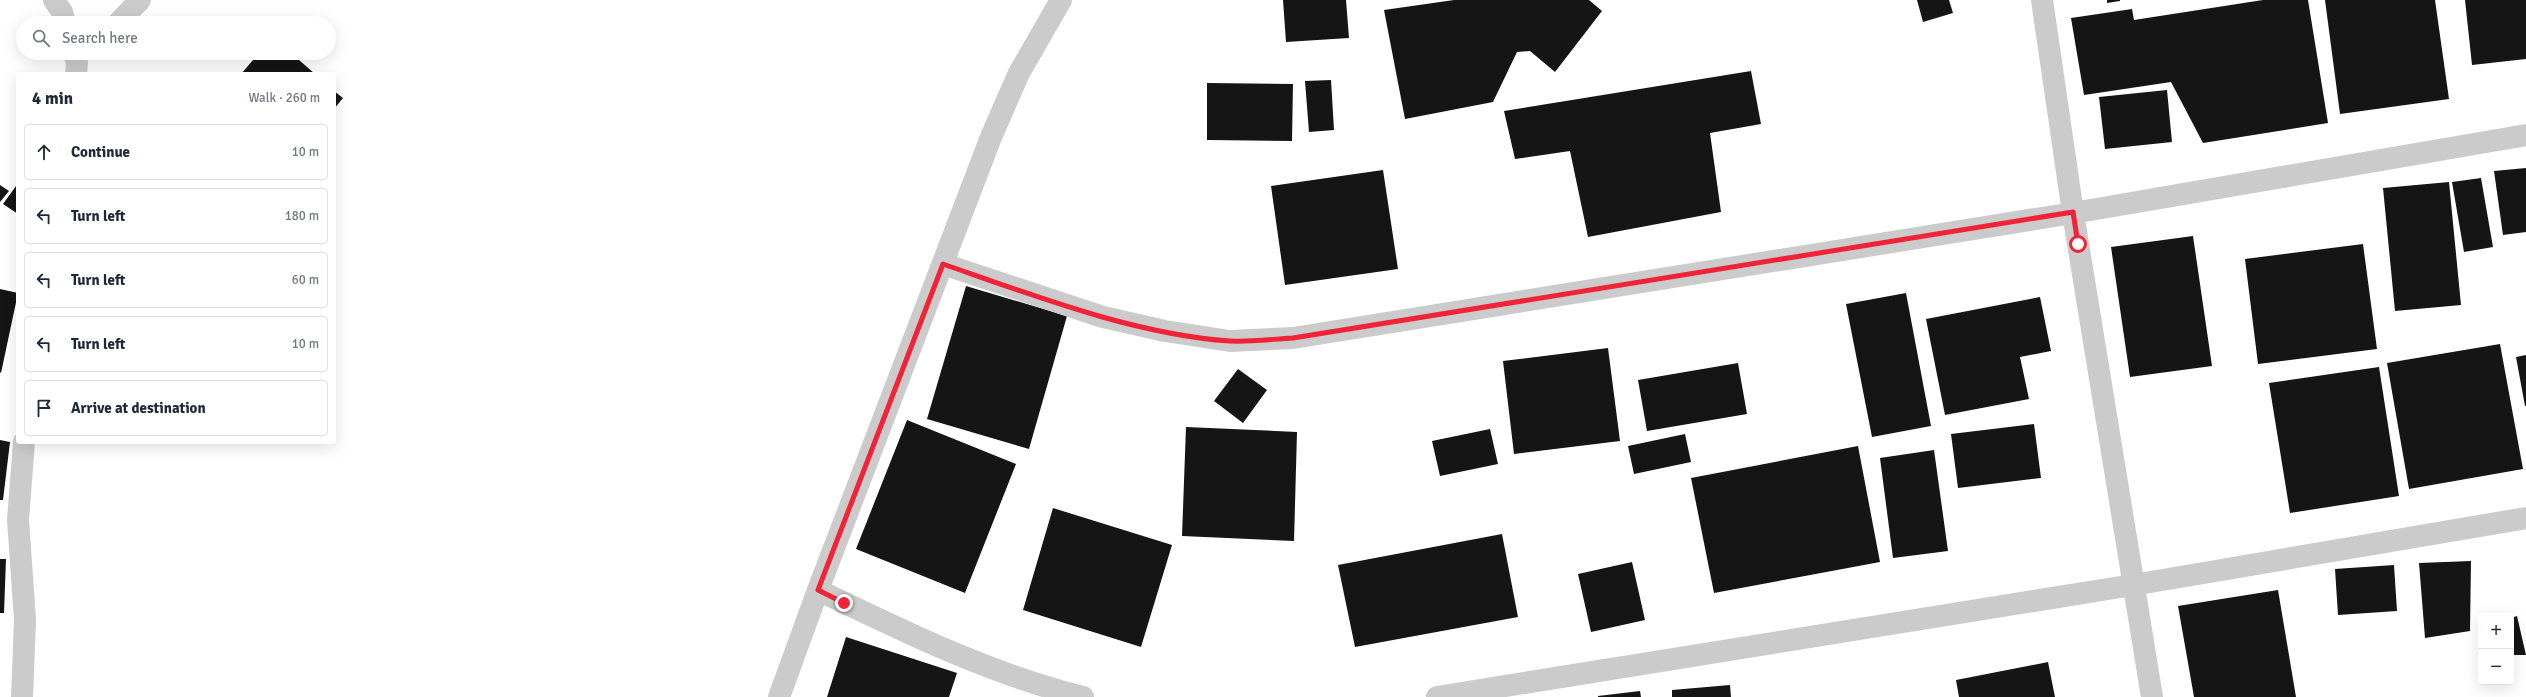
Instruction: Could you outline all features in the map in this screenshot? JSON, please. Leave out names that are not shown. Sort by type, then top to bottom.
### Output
[{"type":"street","points":[[54,0],[63,16]]},
{"type":"street","points":[[125,16],[140,0]]},
{"type":"street","points":[[779,697],[818,590],[991,137],[1019,73],[1061,0]]},
{"type":"street","points":[[2042,0],[2073,212],[2152,697]]},
{"type":"street","points":[[943,264],[1103,317],[1164,331],[1230,341],[1286,338],[2073,212],[2526,135]]},
{"type":"street","points":[[22,697],[25,620],[18,520],[24,444]]},
{"type":"street","points":[[1437,697],[2133,585],[2526,518]]},
{"type":"street","points":[[818,590],[925,641],[1059,691],[1083,697]]},
{"type":"building","points":[[1283,0],[1346,0],[1349,38],[1286,42]]},
{"type":"building","points":[[1454,0],[1589,0],[1602,11],[1555,72],[1530,51],[1517,52],[1493,102],[1405,119],[1384,10]]},
{"type":"building","points":[[1917,0],[1949,0],[1953,13],[1923,22]]},
{"type":"building","points":[[2107,0],[2120,0],[2120,1],[2107,3]]},
{"type":"building","points":[[2263,0],[2308,0],[2328,123],[2203,143],[2171,82],[2084,95],[2071,18],[2132,9],[2134,20]]},
{"type":"building","points":[[2325,0],[2435,0],[2449,99],[2340,114]]},
{"type":"building","points":[[2465,0],[2526,0],[2526,59],[2472,65]]},
{"type":"building","points":[[253,60],[299,60],[313,72],[243,72]]},
{"type":"building","points":[[1751,71],[1761,124],[1710,133],[1721,212],[1588,237],[1570,151],[1515,159],[1504,111]]},
{"type":"building","points":[[1331,80],[1334,130],[1309,132],[1305,81]]},
{"type":"building","points":[[1207,83],[1293,84],[1292,141],[1207,140]]},
{"type":"building","points":[[2167,90],[2172,142],[2105,149],[2099,97]]},
{"type":"building","points":[[336,93],[343,98],[336,107]]},
{"type":"building","points":[[2526,168],[2526,232],[2503,235],[2494,171]]},
{"type":"building","points":[[1383,170],[1398,269],[1285,285],[1271,186]]},
{"type":"building","points":[[2481,178],[2493,247],[2464,252],[2452,182]]},
{"type":"building","points":[[2449,182],[2461,305],[2395,311],[2383,188]]},
{"type":"building","points":[[0,185],[9,191],[0,202]]},
{"type":"building","points":[[16,186],[16,213],[3,204]]},
{"type":"building","points":[[2193,236],[2212,366],[2130,377],[2111,247]]},
{"type":"building","points":[[2363,244],[2377,349],[2258,364],[2245,259]]},
{"type":"building","points":[[966,286],[1067,316],[1029,449],[927,419]]},
{"type":"building","points":[[0,289],[16,293],[16,302],[1,373]]},
{"type":"building","points":[[1906,293],[1931,426],[1872,437],[1846,304]]},
{"type":"building","points":[[2040,297],[2051,351],[2020,357],[2029,399],[1945,415],[1926,319]]},
{"type":"building","points":[[2500,344],[2523,469],[2409,489],[2387,363]]},
{"type":"building","points":[[1608,348],[1620,441],[1514,454],[1503,361]]},
{"type":"building","points":[[2526,355],[2526,406],[2525,406],[2516,357]]},
{"type":"building","points":[[1738,363],[1747,414],[1647,431],[1638,380]]},
{"type":"building","points":[[2379,367],[2399,496],[2290,513],[2269,383]]},
{"type":"building","points":[[1238,369],[1267,390],[1243,423],[1214,401]]},
{"type":"building","points":[[907,420],[1016,464],[965,593],[856,549]]},
{"type":"building","points":[[2034,424],[2041,478],[1958,488],[1951,434]]},
{"type":"building","points":[[1186,427],[1297,432],[1294,541],[1182,536]]},
{"type":"building","points":[[1490,429],[1498,464],[1440,476],[1432,441]]},
{"type":"building","points":[[1685,434],[1691,462],[1634,474],[1628,446]]},
{"type":"building","points":[[0,440],[10,442],[3,500],[0,500]]},
{"type":"building","points":[[1858,446],[1880,562],[1714,593],[1691,478]]},
{"type":"building","points":[[1934,450],[1948,551],[1893,558],[1880,458]]},
{"type":"building","points":[[1053,508],[1172,545],[1141,647],[1023,610]]},
{"type":"building","points":[[1502,534],[1518,617],[1355,647],[1338,565]]},
{"type":"building","points":[[0,559],[6,559],[4,613],[0,613]]},
{"type":"building","points":[[2471,561],[2470,631],[2425,638],[2419,563]]},
{"type":"building","points":[[1632,562],[1645,620],[1591,632],[1578,574]]},
{"type":"building","points":[[2394,565],[2397,611],[2338,615],[2335,569]]},
{"type":"building","points":[[2278,590],[2296,697],[2194,697],[2178,606]]},
{"type":"building","points":[[2517,616],[2526,655],[2514,655],[2514,617]]},
{"type":"building","points":[[846,637],[957,673],[949,697],[827,697]]},
{"type":"building","points":[[2048,662],[2055,697],[1959,697],[1956,680]]},
{"type":"building","points":[[1730,685],[1731,697],[1672,697],[1672,690]]},
{"type":"building","points":[[1640,691],[1641,697],[1598,697],[1598,696]]},
{"type":"route","points":[[844,603],[818,590],[943,264],[1028,294],[1103,317],[1164,331],[1230,341],[1293,338],[2073,212],[2078,244]]}]
